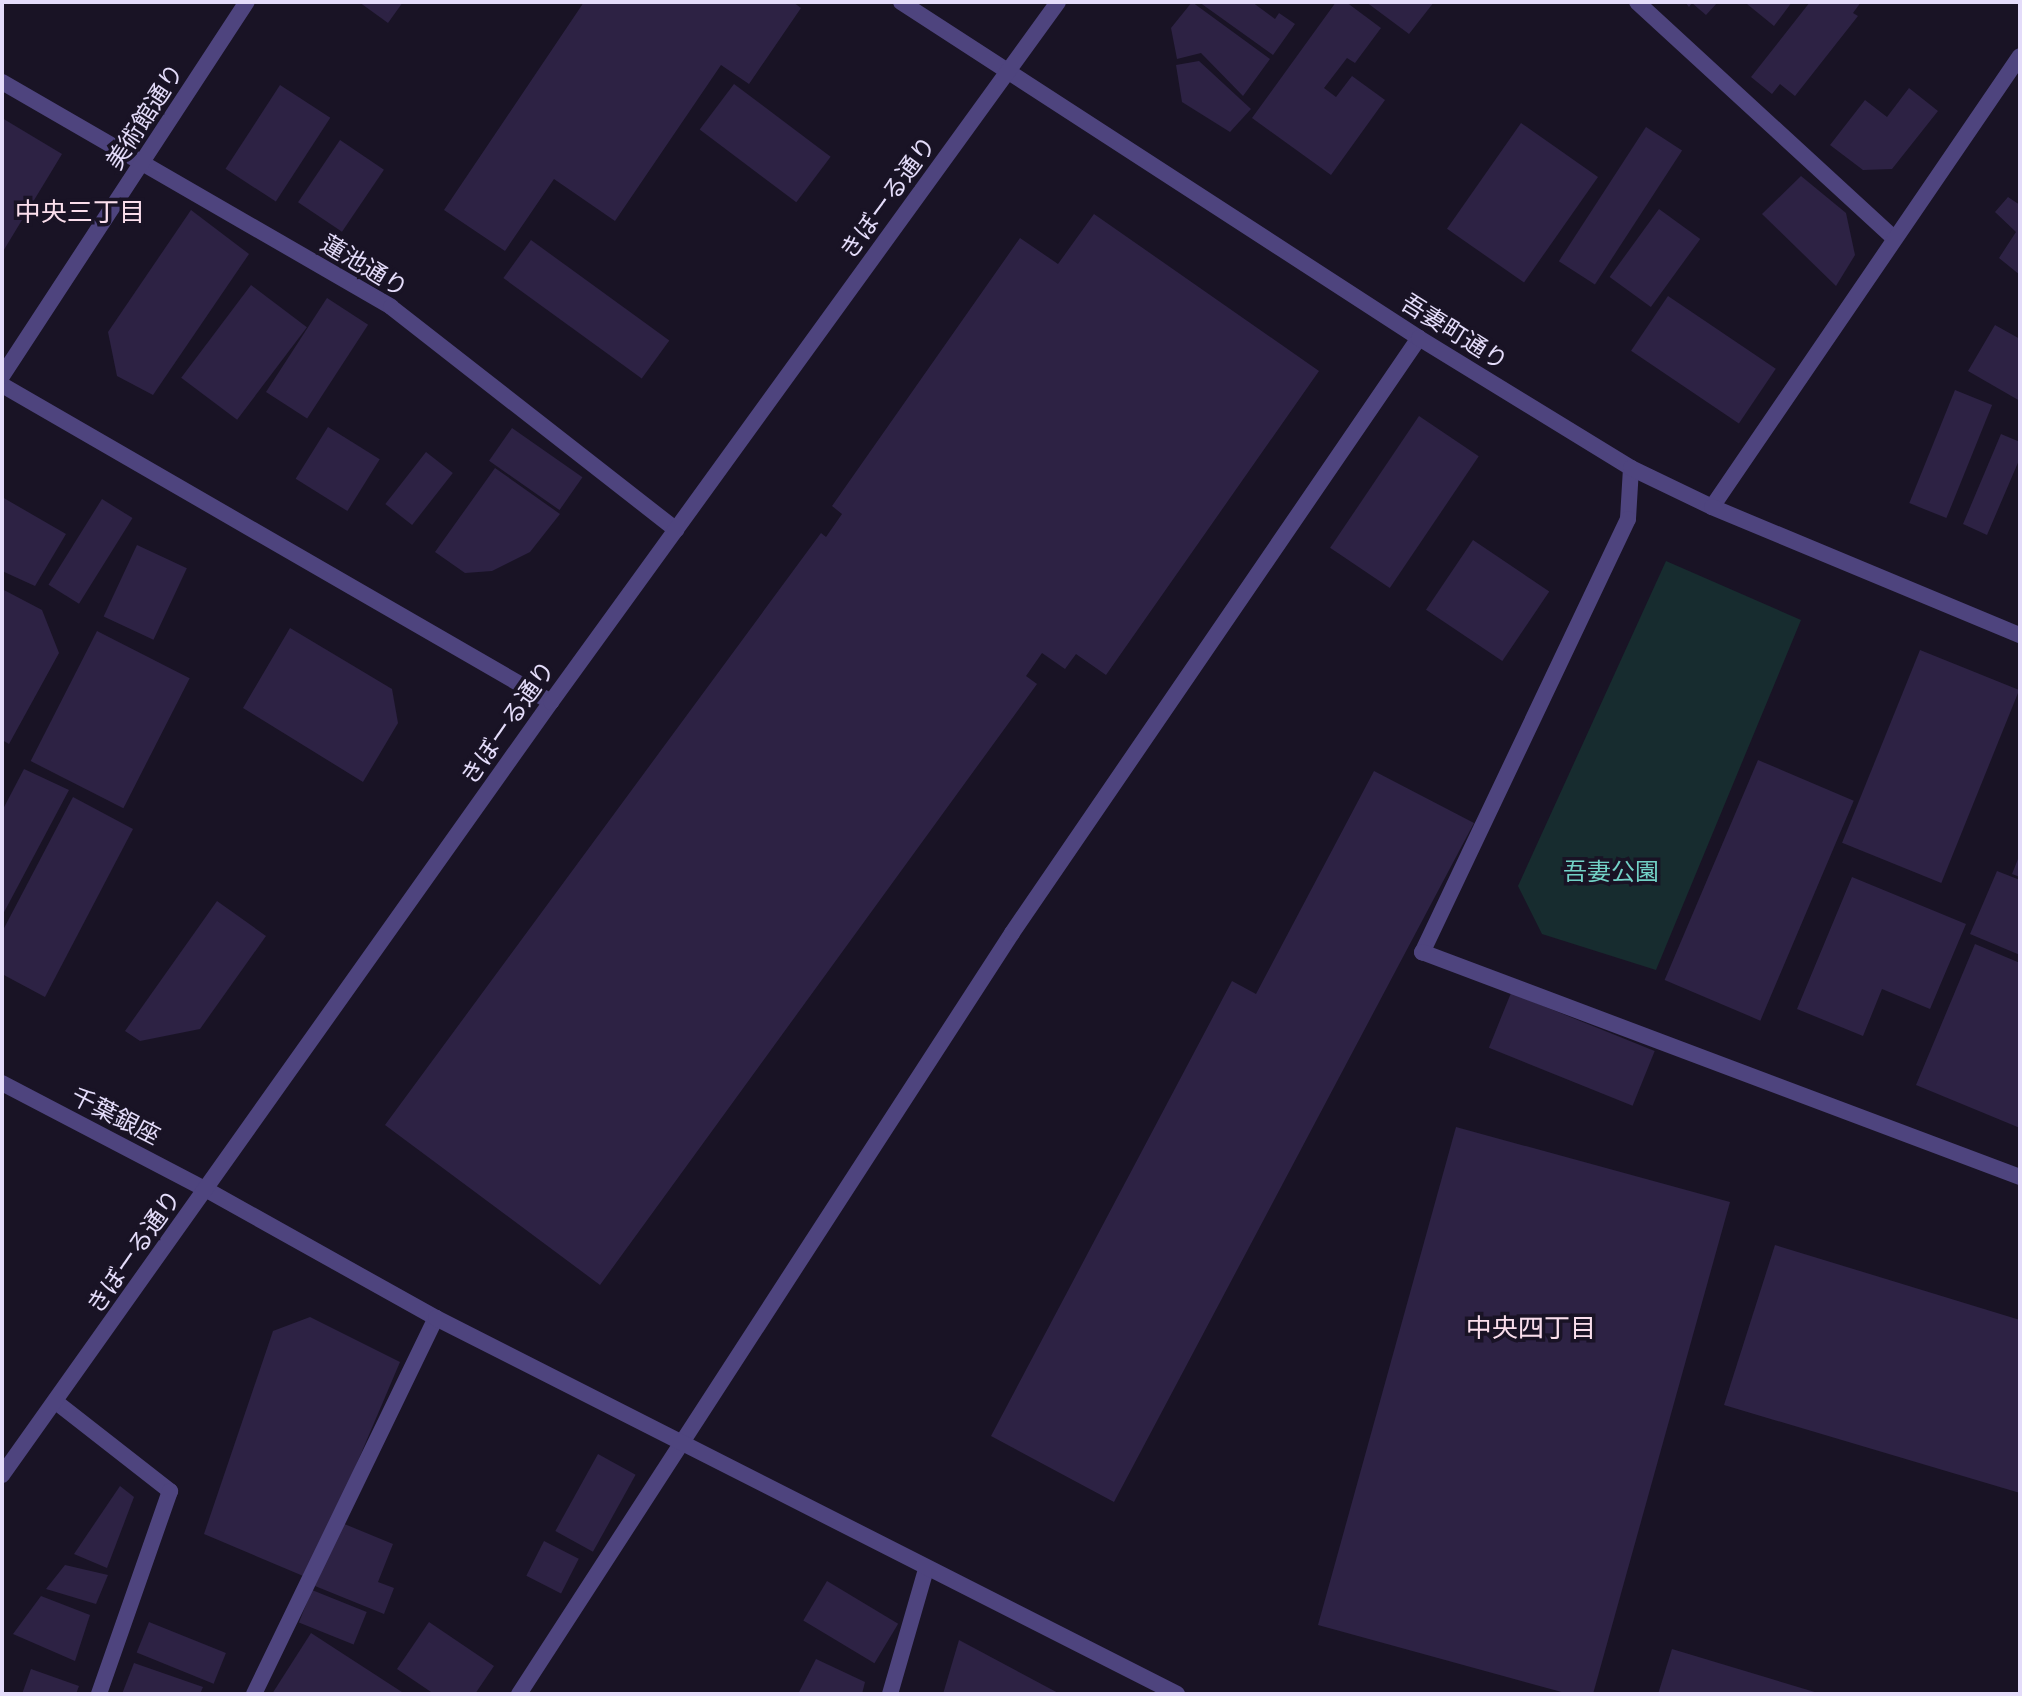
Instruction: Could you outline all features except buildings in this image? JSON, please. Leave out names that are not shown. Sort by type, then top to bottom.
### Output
[{"type":"street","name":"美術館通り","points":[[2,376],[247,2]]},
{"type":"street","name":"吾妻町通り","points":[[901,2],[1419,338],[1631,468],[1712,507],[2020,635]]},
{"type":"street","name":"きぼーる通り","points":[[2,1475],[551,702],[1058,2]]},
{"type":"street","points":[[1637,2],[1894,238]]},
{"type":"street","points":[[1712,507],[2020,56]]},
{"type":"street","name":"蓮池通り","points":[[2,82],[391,307],[676,530]]},
{"type":"street","points":[[519,1694],[679,1442],[1012,933],[1419,338]]},
{"type":"street","points":[[2,385],[551,702]]},
{"type":"street","points":[[1631,468],[1628,519],[1422,952],[2020,1177]]},
{"type":"street","name":"千葉銀座","points":[[2,1083],[207,1190],[436,1318],[1177,1694]]},
{"type":"street","points":[[254,1694],[436,1318]]},
{"type":"street","points":[[56,1402],[170,1491],[99,1694]]},
{"type":"street","points":[[890,1694],[926,1569]]},
{"type":"green space","name":"吾妻公園","points":[[1666,561],[1801,620],[1656,970],[1542,934],[1518,886]]},
{"type":"district","name":"中央三丁目","points":[[80,211]]},
{"type":"district","name":"中央四丁目","points":[[1531,1327]]}]
